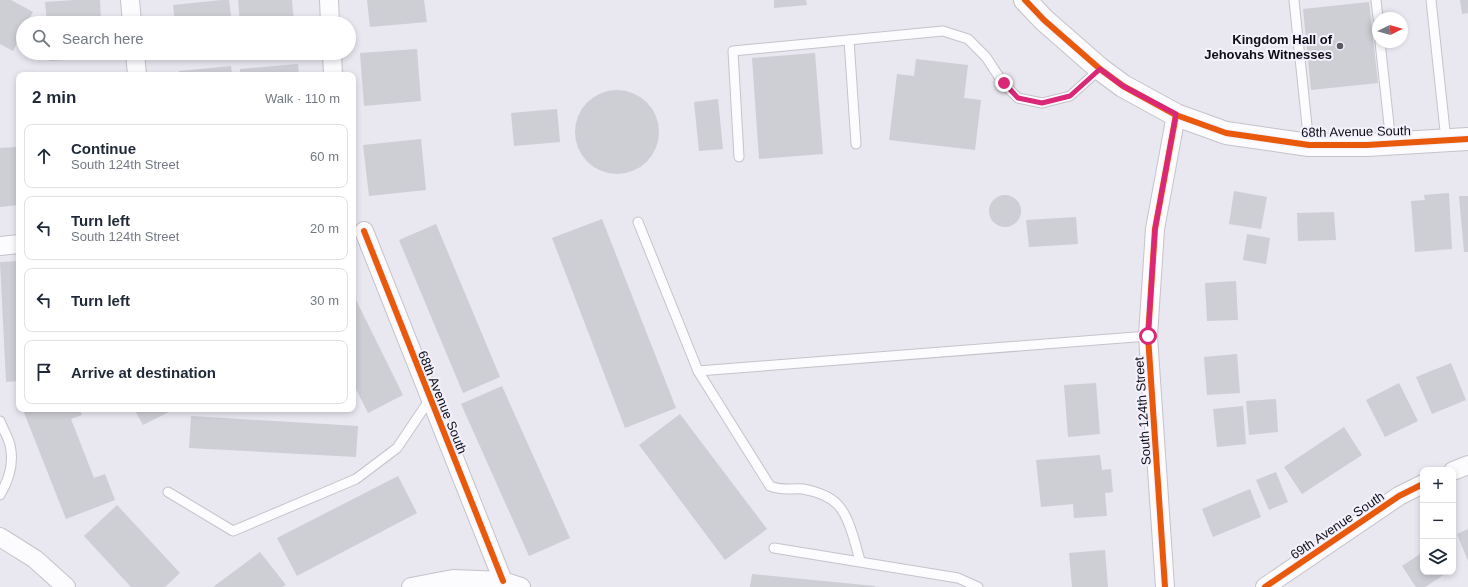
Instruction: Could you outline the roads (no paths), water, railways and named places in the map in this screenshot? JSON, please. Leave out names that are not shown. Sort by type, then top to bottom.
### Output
[{"type":"street","points":[[130,0],[131,16]]},
{"type":"street","points":[[329,0],[330,16]]},
{"type":"street","points":[[1025,0],[1044,20],[1100,69],[1123,86],[1176,114]]},
{"type":"street","points":[[136,60],[137,72]]},
{"type":"street","points":[[332,60],[333,72]]},
{"type":"street","name":"68th Avenue South","points":[[1176,114],[1226,133],[1309,145],[1391,143],[1468,138]]},
{"type":"street","name":"South 124th Street","points":[[1165,587],[1148,336],[1155,229],[1176,114]]},
{"type":"street","name":"68th Avenue South","points":[[358,231],[430,399],[503,581]]},
{"type":"street","points":[[0,246],[16,244]]},
{"type":"street","points":[[1456,470],[1468,465]]},
{"type":"street","name":"69th Avenue South","points":[[1265,587],[1399,496],[1420,486]]},
{"type":"street","points":[[0,537],[35,559],[66,587]]},
{"type":"street","points":[[411,587],[452,579],[477,584],[503,581],[521,587]]},
{"type":"lane","points":[[1294,0],[1309,145]]},
{"type":"lane","points":[[1376,0],[1377,12]]},
{"type":"lane","points":[[1431,0],[1446,140]]},
{"type":"lane","points":[[740,157],[733,51],[943,31],[968,40],[986,57],[1004,83],[1018,98],[1042,103],[1070,96],[1100,69]]},
{"type":"lane","points":[[849,40],[856,144]]},
{"type":"lane","points":[[1381,48],[1391,143]]},
{"type":"lane","points":[[638,222],[698,370],[770,486],[777,489],[796,488],[814,491],[838,504],[847,520],[860,562]]},
{"type":"lane","points":[[698,370],[1148,336]]},
{"type":"lane","points":[[168,492],[233,532],[356,479],[397,448],[430,399]]},
{"type":"lane","points":[[0,421],[10,445],[11,461],[7,483],[0,495]]},
{"type":"lane","points":[[774,548],[958,578],[978,587]]},
{"type":"place","name":"Kingdom Hall of Jehovahs Witnesses","points":[[1340,46]]}]
